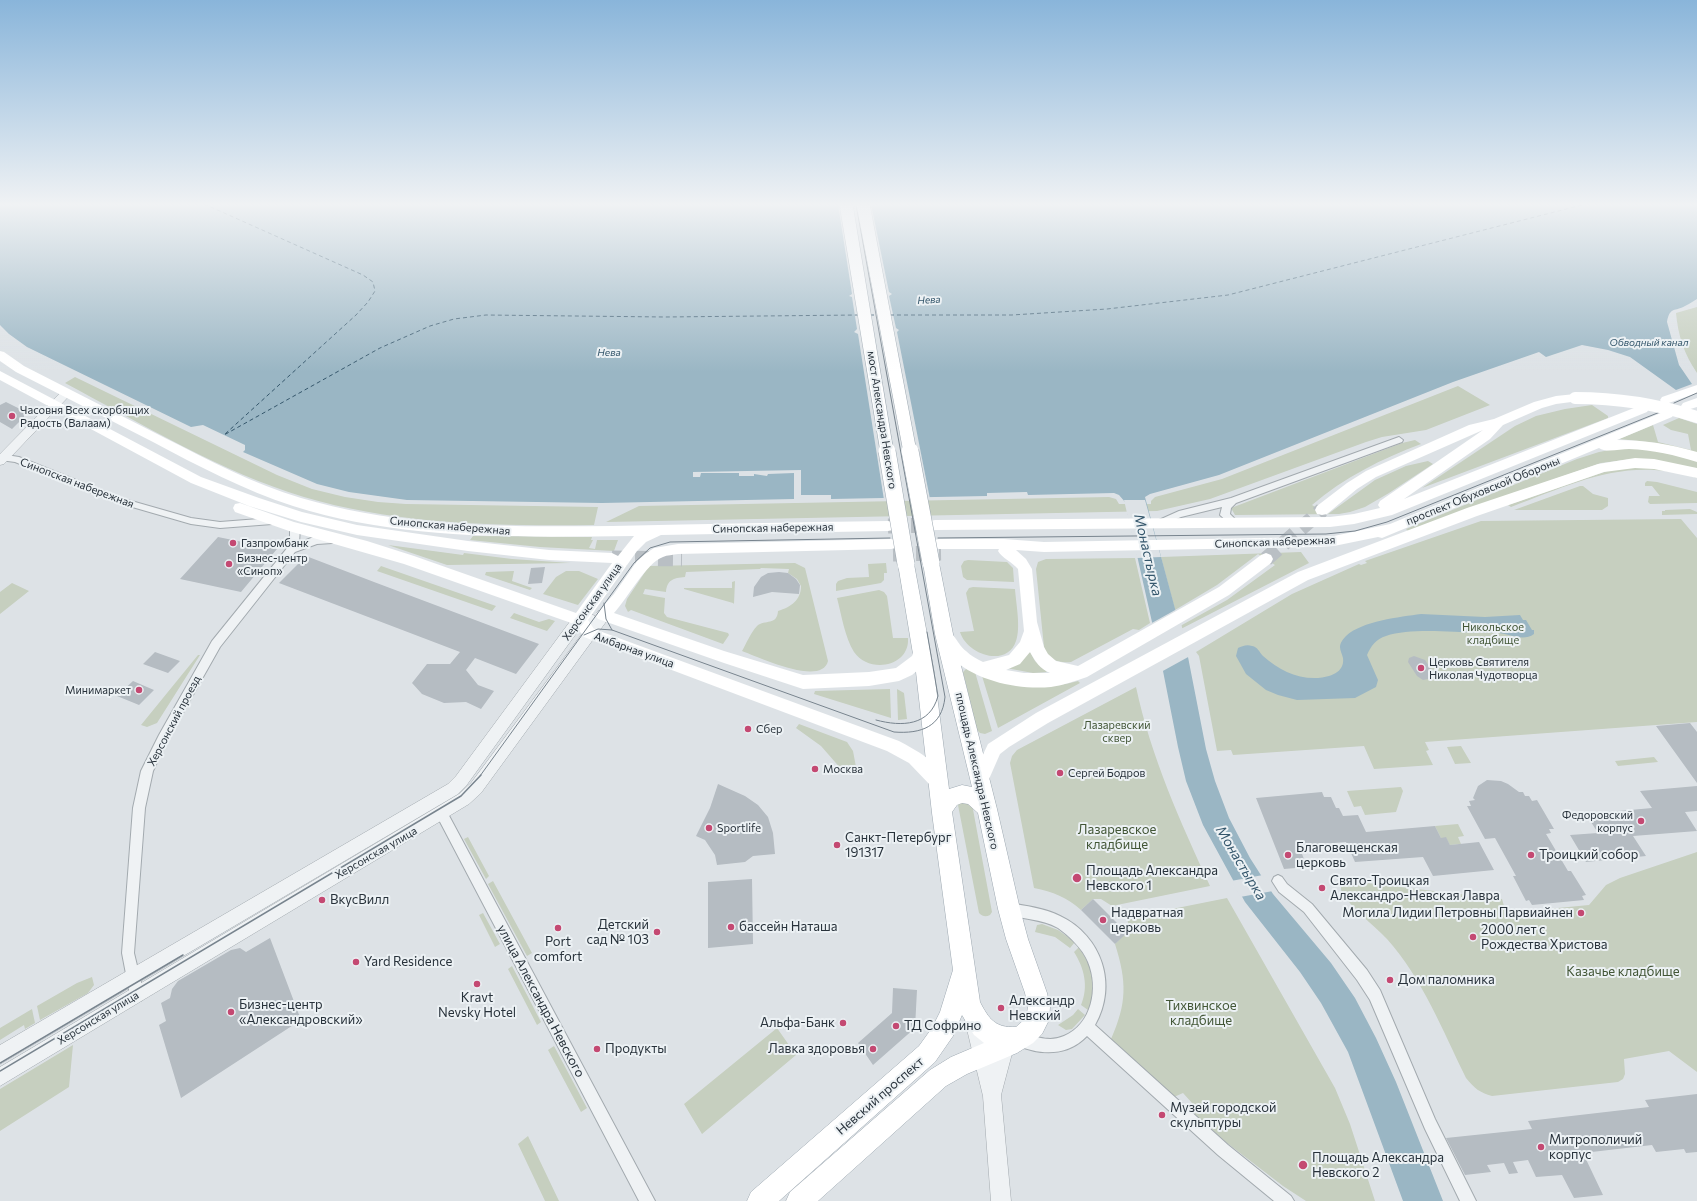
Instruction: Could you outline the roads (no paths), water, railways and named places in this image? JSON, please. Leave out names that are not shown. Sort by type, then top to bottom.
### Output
[{"type":"main road","name":"мост Александра Невского","points":[[855,260],[920,643]]},
{"type":"main road","name":"мост Александра Невского","points":[[875,260],[937,553],[944,634]]},
{"type":"main road","name":"Синопская набережная","points":[[0,355],[20,369],[219,471],[257,488],[333,512],[395,523],[475,530],[670,530],[888,526]]},
{"type":"main road","name":"Синопская набережная","points":[[0,375],[51,404],[196,480],[274,509],[332,525],[468,546],[549,555],[612,558]]},
{"type":"main road","points":[[1671,398],[1697,389]]},
{"type":"main road","points":[[1322,510],[1352,486],[1371,474],[1474,428],[1498,422],[1538,405],[1556,400],[1575,398],[1607,398],[1639,401],[1663,406],[1697,417]]},
{"type":"main road","name":"проспект Обуховской Обороны","points":[[1342,521],[1387,511],[1643,409]]},
{"type":"main road","name":"проспект Обуховской Обороны","points":[[1303,576],[1316,562],[1391,529],[1668,414]]},
{"type":"main road","points":[[1365,517],[1485,436],[1498,422]]},
{"type":"main road","points":[[1589,448],[1624,444],[1641,444],[1668,449],[1697,458]]},
{"type":"main road","name":"проспект Обуховской Обороны","points":[[980,780],[994,749],[1002,742],[1042,718],[1303,576],[1472,512],[1603,467],[1635,463],[1654,464],[1697,473]]},
{"type":"main road","name":"Синопская набережная","points":[[196,480],[207,490],[225,500],[272,521],[403,558],[579,620]]},
{"type":"main road","name":"Синопская набережная","points":[[935,525],[1342,521]]},
{"type":"main road","name":"Синопская набережная","points":[[1044,547],[1322,542],[1334,541],[1391,529]]},
{"type":"main road","name":"Херсонская улица","points":[[579,620],[632,546],[641,538],[670,530]]},
{"type":"main road","points":[[937,553],[1004,544],[1044,547]]},
{"type":"main road","points":[[937,553],[1005,551],[1044,547]]},
{"type":"main road","points":[[1025,575],[1033,557],[1044,547]]},
{"type":"main road","name":"Херсонская улица","points":[[603,616],[619,598],[642,565],[659,552],[680,554],[892,549]]},
{"type":"main road","points":[[1005,551],[1014,555],[1025,569],[1031,632],[1038,654],[1046,663],[1058,669],[1081,672]]},
{"type":"main road","points":[[944,634],[960,655],[981,668],[1003,675],[1032,680],[1064,678],[1081,672],[1185,614],[1224,591],[1266,559]]},
{"type":"main road","name":"Амбарная улица","points":[[603,616],[724,658],[803,682],[869,679],[899,674],[918,659],[920,643]]},
{"type":"main road","name":"Амбарная улица","points":[[579,620],[589,634],[893,746],[915,758],[938,782]]},
{"type":"main road","points":[[981,668],[1012,661],[1027,647],[1031,632]]},
{"type":"main road","name":"площадь Александра Невского","points":[[944,634],[987,809],[1009,909],[1017,939],[1036,993],[1039,1007],[1039,1014],[1034,1026],[1012,1043]]},
{"type":"main road","points":[[920,643],[963,968],[970,1004],[977,1020],[986,1031],[998,1038],[1012,1043]]},
{"type":"main road","points":[[942,813],[947,801],[953,796],[962,794],[975,796],[983,802],[987,809]]},
{"type":"main road","name":"Невский проспект","points":[[760,1201],[928,1054],[937,1042],[952,1016],[957,1002],[963,968]]},
{"type":"main road","points":[[799,1201],[938,1078],[959,1065],[1012,1043]]},
{"type":"street","points":[[1,456],[51,404],[66,393]]},
{"type":"street","points":[[1157,522],[1179,514],[1233,502],[1399,440]]},
{"type":"street","name":"Синопская набережная","points":[[1,456],[16,459],[89,490],[131,505],[191,521],[220,525],[272,521]]},
{"type":"street","points":[[1233,502],[1226,507],[1225,514],[1233,522]]},
{"type":"street","name":"Херсонский проезд","points":[[136,995],[128,953],[139,808],[142,790],[148,771],[163,738],[216,644],[292,549],[295,541],[295,528]]},
{"type":"street","points":[[292,549],[316,540],[332,538]]},
{"type":"street","name":"Амбарная улица","points":[[579,620],[603,616]]},
{"type":"street","name":"Херсонская улица","points":[[0,1055],[132,977],[438,808],[464,799],[476,788],[603,616]]},
{"type":"street","name":"Херсонская улица","points":[[0,1077],[136,995],[438,808],[461,781],[579,620]]},
{"type":"street","name":"улица Александра Невского","points":[[438,808],[647,1201]]},
{"type":"street","points":[[1278,881],[1283,888],[1308,908],[1362,975],[1375,996],[1430,1124],[1468,1201]]},
{"type":"street","points":[[992,1096],[1012,1043],[1053,1046],[1066,1042],[1077,1036],[1087,1027],[1097,1010],[1100,990],[1098,971],[1090,952],[1082,940],[1061,923],[1049,918],[1009,909]]},
{"type":"street","points":[[970,1004],[992,1096],[1001,1201]]},
{"type":"street","points":[[1087,1027],[1218,1146],[1286,1201]]},
{"type":"water","name":"Нева","points":[[0,260],[1697,260],[1697,299],[1681,308],[1671,311],[1667,322],[1679,365],[1692,384],[1676,390],[1630,357],[1608,350],[1582,345],[1546,357],[1539,352],[1453,382],[1219,475],[1150,494],[1145,497],[1188,657],[1206,749],[1215,781],[1229,818],[1250,858],[1273,894],[1331,963],[1355,998],[1376,1038],[1396,1082],[1443,1201],[1403,1201],[1348,1052],[1321,1003],[1300,972],[1245,902],[1203,825],[1186,781],[1125,502],[1119,495],[1114,493],[1028,495],[1027,492],[987,493],[987,496],[831,499],[831,495],[794,496],[794,499],[602,503],[407,500],[349,492],[317,484],[243,452],[245,450],[245,445],[203,425],[191,427],[27,347],[9,334],[0,325]]},
{"type":"water","points":[[1421,614],[1485,617],[1520,615],[1523,620],[1526,620],[1532,630],[1534,630],[1534,634],[1525,637],[1516,637],[1496,633],[1418,631],[1386,636],[1374,643],[1367,655],[1378,680],[1376,687],[1355,698],[1297,700],[1278,695],[1266,690],[1246,674],[1236,656],[1238,648],[1250,645],[1256,647],[1263,656],[1288,673],[1310,678],[1327,677],[1339,671],[1343,663],[1340,648],[1342,641],[1353,631],[1382,620]]},
{"type":"tunnel","points":[[1266,559],[1322,510]]},
{"type":"tunnel","points":[[888,526],[934,525]]},
{"type":"tunnel","points":[[893,554],[941,553]]},
{"type":"tunnel","points":[[612,558],[682,559]]},
{"type":"tram line","points":[[612,630],[894,732],[913,732],[921,730],[935,722],[940,715],[945,697],[866,260]]},
{"type":"tram line","points":[[1674,403],[1697,393]]},
{"type":"tram line","points":[[938,538],[1326,534],[1355,531],[1387,522],[1660,412]]},
{"type":"tram line","points":[[604,604],[634,563],[650,548],[670,542],[890,538]]},
{"type":"tram line","points":[[480,776],[604,604]]},
{"type":"tram line","points":[[604,604],[606,619],[612,630]]},
{"type":"tram line","points":[[584,635],[598,629],[612,630]]},
{"type":"tram line","points":[[876,720],[896,723],[914,722],[922,719],[934,706],[938,696],[927,632]]},
{"type":"tram line","points":[[0,1071],[461,796],[481,775]]},
{"type":"tram line","points":[[0,1063],[183,955]]},
{"type":"place","name":"Часовня Всех скорбящих Радость (Валаам)","points":[[12,416]]},
{"type":"place","name":"Газпромбанк","points":[[233,543]]},
{"type":"place","name":"Бизнес-центр «Синоп»","points":[[229,564]]},
{"type":"place","name":"Церковь Святителя Николая Чудотворца","points":[[1421,668]]},
{"type":"place","name":"Минимаркет","points":[[139,690]]},
{"type":"place","name":"Сбер","points":[[748,729]]},
{"type":"place","name":"Москва","points":[[815,769]]},
{"type":"place","name":"Сергей Бодров","points":[[1060,773]]},
{"type":"place","name":"Федоровский корпус","points":[[1641,821]]},
{"type":"place","name":"Sportlife","points":[[709,828]]},
{"type":"place","name":"Санкт-Петербург 191317","points":[[837,845]]},
{"type":"place","name":"Благовещенская церковь","points":[[1288,855]]},
{"type":"place","name":"Троицкий собор","points":[[1531,855]]},
{"type":"place","name":"Площадь Александра Невского 1","points":[[1077,878]]},
{"type":"place","name":"Свято-Троицкая Александро-Невская Лавра","points":[[1322,888]]},
{"type":"place","name":"ВкусВилл","points":[[322,900]]},
{"type":"place","name":"Могила Лидии Петровны Парвиайнен","points":[[1581,913]]},
{"type":"place","name":"Надвратная церковь","points":[[1103,920]]},
{"type":"place","name":"бассейн Наташа","points":[[731,927]]},
{"type":"place","name":"Port comfort","points":[[558,928]]},
{"type":"place","name":"Детский сад № 103","points":[[657,932]]},
{"type":"place","name":"2000 лет с Рождества Христова","points":[[1473,937]]},
{"type":"place","name":"Yard Residence","points":[[356,962]]},
{"type":"place","name":"Дом паломника","points":[[1390,980]]},
{"type":"place","name":"Kravt Nevsky Hotel","points":[[477,984]]},
{"type":"place","name":"Александр Невский","points":[[1001,1008]]},
{"type":"place","name":"Бизнес-центр «Александровский»","points":[[231,1012]]},
{"type":"place","name":"Альфа-Банк","points":[[843,1023]]},
{"type":"place","name":"ТД Софрино","points":[[896,1026]]},
{"type":"place","name":"Продукты","points":[[597,1049]]},
{"type":"place","name":"Лавка здоровья","points":[[873,1049]]},
{"type":"place","name":"Музей городской скульптуры","points":[[1162,1115]]},
{"type":"place","name":"Митрополичий корпус","points":[[1541,1147]]},
{"type":"place","name":"Площадь Александра Невского 2","points":[[1303,1165]]},
{"type":"water label","name":"Обводный канал","points":[[1649,343]]},
{"type":"water label","name":"Монастырка","points":[[1148,555]]},
{"type":"water label","name":"Монастырка","points":[[1241,863]]},
{"type":"park label","name":"Никольское кладбище","points":[[1493,633]]},
{"type":"park label","name":"Лазаревский сквер","points":[[1117,731]]},
{"type":"park label","name":"Лазаревское кладбище","points":[[1117,838]]},
{"type":"park label","name":"Казачье кладбище","points":[[1623,972]]},
{"type":"park label","name":"Тихвинское кладбище","points":[[1201,1014]]}]
